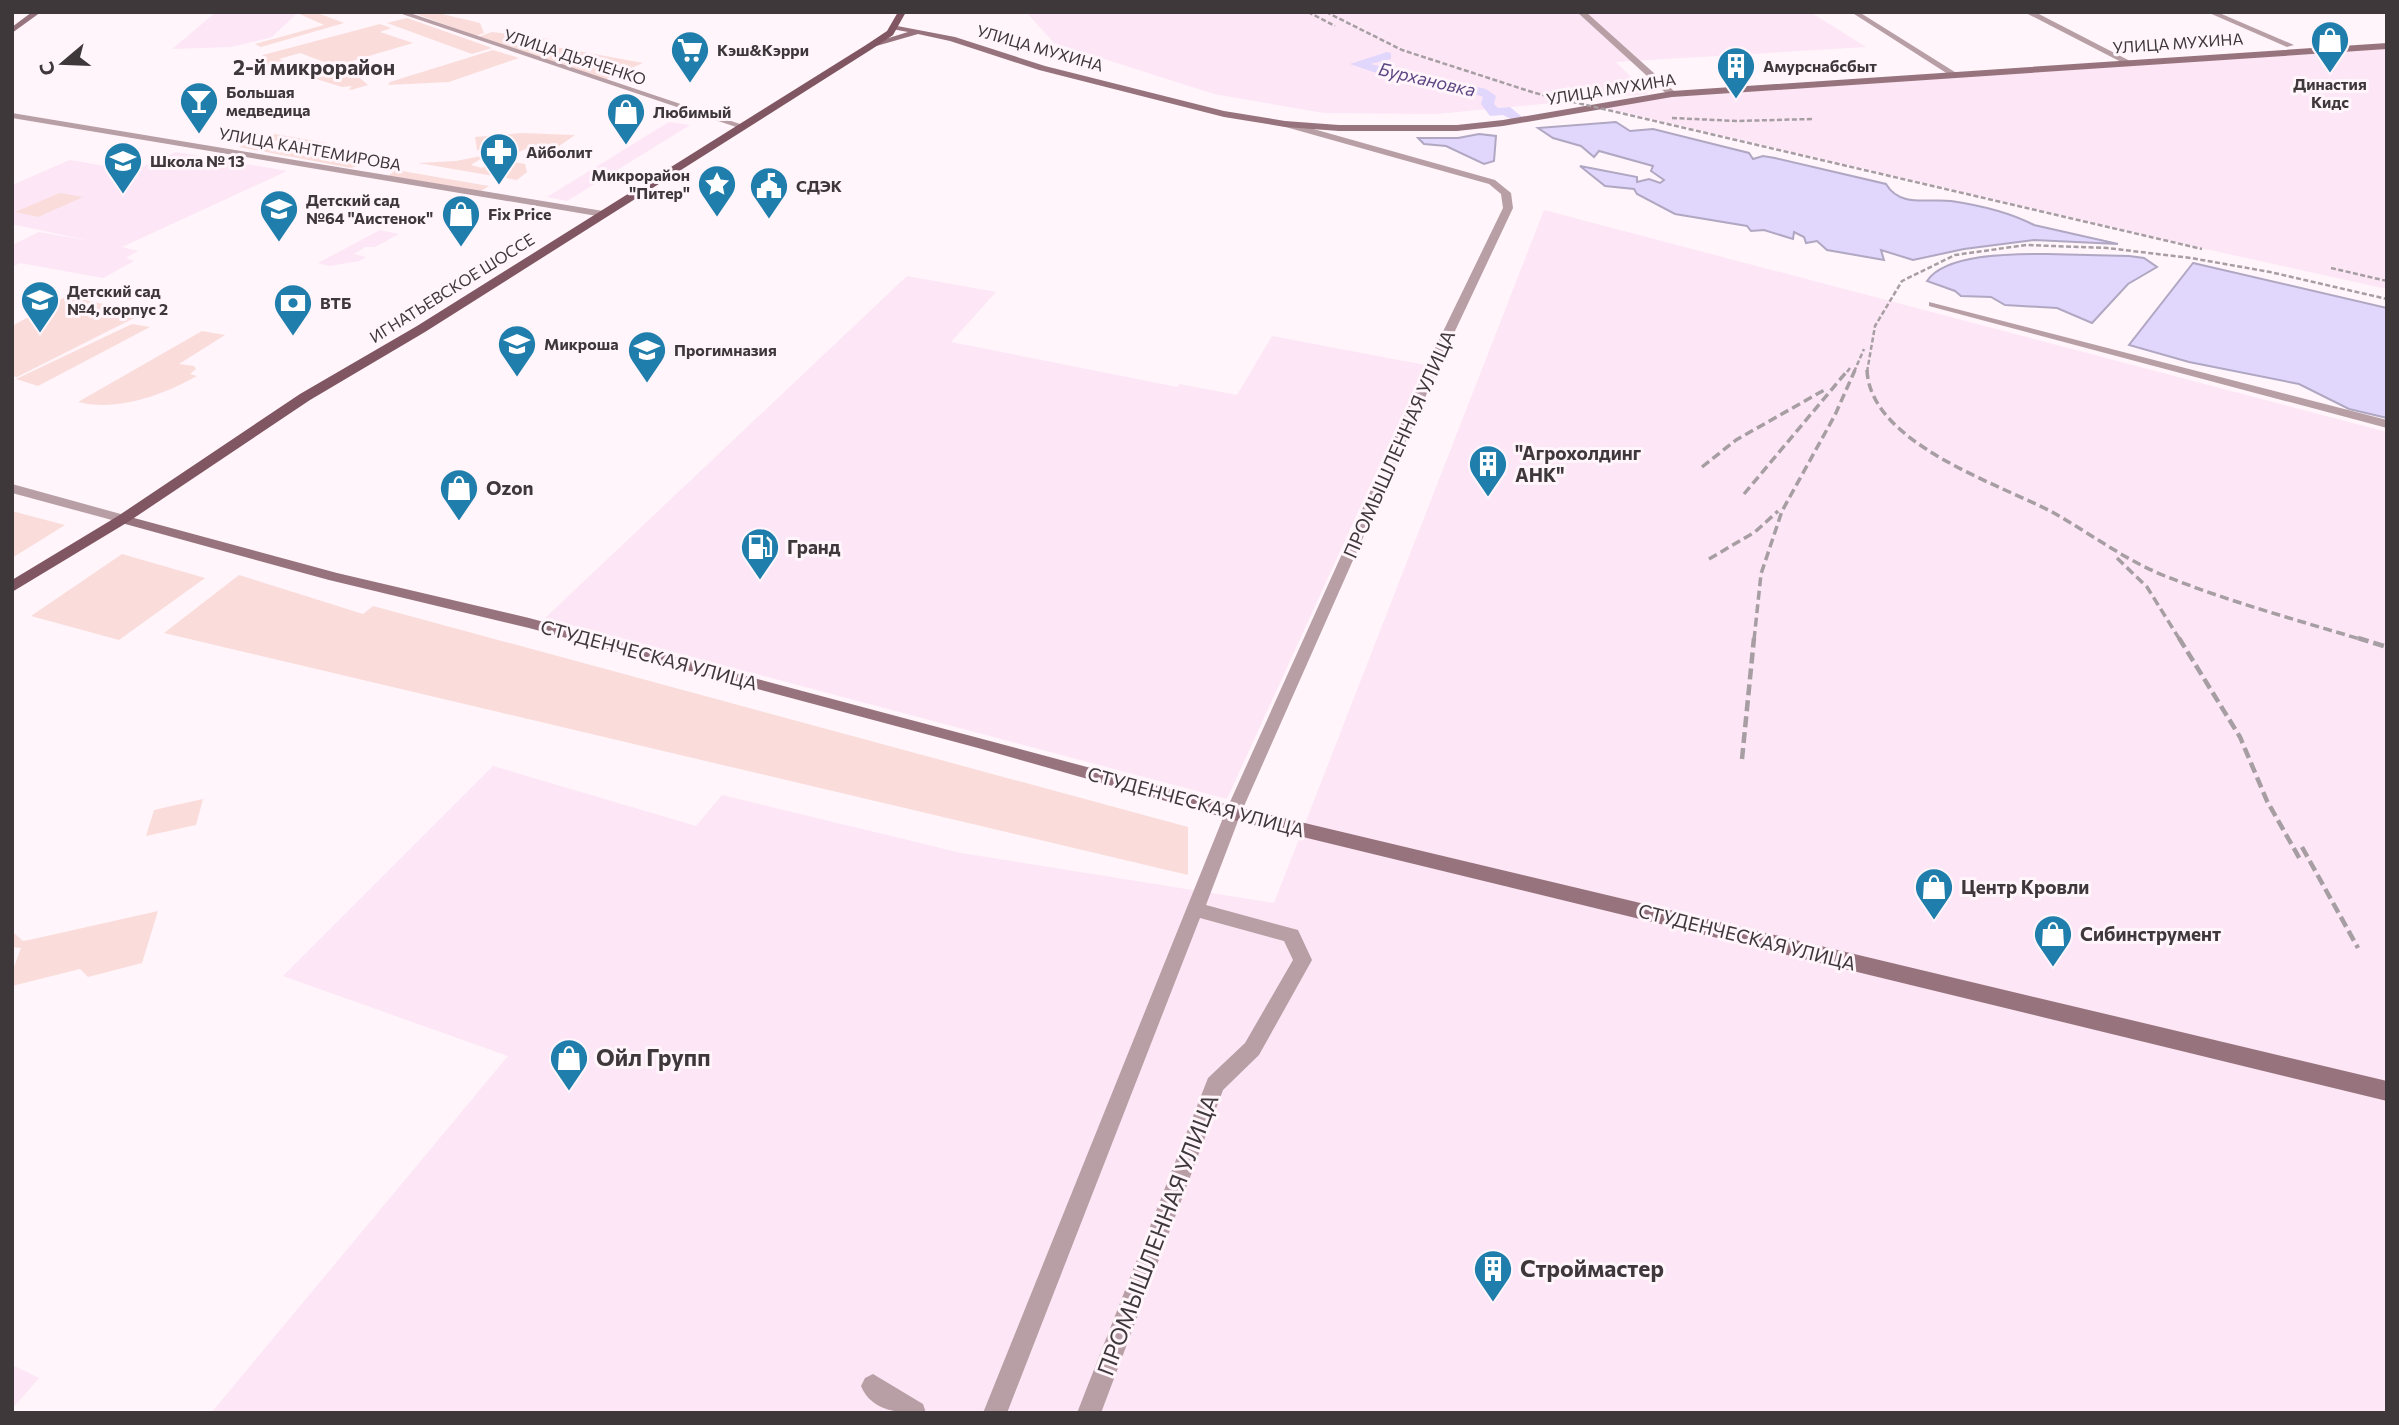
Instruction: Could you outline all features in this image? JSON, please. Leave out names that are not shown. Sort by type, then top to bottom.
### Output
[{"type":"main road","points":[[12,31],[37,12]]},
{"type":"main road","points":[[909,15],[921,27],[952,39]]},
{"type":"main road","name":"ИГНАТЬЕВСКОЕ ШОССЕ","points":[[12,587],[122,519],[305,397],[421,329],[870,47],[909,15]]},
{"type":"main road","name":"УЛИЦА МУХИНА","points":[[895,27],[952,39],[1037,66],[1224,114],[1285,124],[1339,128],[1457,128],[1503,123],[1672,94],[2387,46]]},
{"type":"main road","points":[[870,47],[911,34],[952,39]]},
{"type":"main road","name":"СТУДЕНЧЕСКАЯ УЛИЦА","points":[[122,519],[335,577],[608,644],[1233,813],[2387,1091]]},
{"type":"street","name":"УЛИЦА ДЬЯЧЕНКО","points":[[399,12],[742,126]]},
{"type":"street","points":[[1581,12],[1672,94]]},
{"type":"street","points":[[1854,12],[1954,74]]},
{"type":"street","points":[[2028,12],[2128,62]]},
{"type":"street","points":[[2210,12],[2290,45]]},
{"type":"street","name":"УЛИЦА КАНТЕМИРОВА","points":[[12,115],[603,214]]},
{"type":"street","name":"ПРОМЫШЛЕННАЯ УЛИЦА","points":[[995,1413],[1233,813],[1441,348],[1508,208],[1506,193],[1492,182],[1285,124]]},
{"type":"street","points":[[1933,304],[2387,424]]},
{"type":"street","name":"СТУДЕНЧЕСКАЯ УЛИЦА","points":[[12,488],[122,519]]},
{"type":"street","name":"ПРОМЫШЛЕННАЯ УЛИЦА","points":[[1089,1413],[1215,1084],[1252,1049],[1303,960],[1292,935],[1194,909]]},
{"type":"street","points":[[873,1387],[914,1413]]},
{"type":"shaded area","points":[[216,12],[296,14],[272,37],[231,47],[172,49]]},
{"type":"shaded area","points":[[295,12],[315,12],[344,23],[261,47],[255,44],[324,25]]},
{"type":"shaded area","points":[[411,12],[434,12],[480,23],[484,33],[476,36]]},
{"type":"shaded area","points":[[1026,12],[1810,12],[1866,47],[1616,62],[1648,94],[1436,114],[1324,113],[1214,94],[1054,43]]},
{"type":"shaded area","points":[[407,18],[492,48],[472,54],[387,23]]},
{"type":"shaded area","points":[[380,24],[391,28],[380,32],[413,43],[335,66],[300,53],[279,59],[310,74],[302,77],[257,61],[263,55]]},
{"type":"shaded area","points":[[492,32],[550,39],[540,44],[643,63],[602,81],[475,38]]},
{"type":"shaded area","points":[[2387,48],[2387,289],[1605,108],[1672,96]]},
{"type":"shaded area","points":[[493,50],[519,58],[449,82],[388,85],[390,82]]},
{"type":"shaded area","points":[[339,73],[360,78],[368,85],[351,90],[349,89],[352,86],[342,87],[313,78]]},
{"type":"shaded area","points":[[669,122],[690,125],[567,201],[547,197]]},
{"type":"shaded area","points":[[1616,122],[1630,131],[1653,129],[1749,153],[1753,159],[1763,156],[1775,158],[1886,184],[1899,196],[1907,199],[1972,205],[2004,213],[2034,225],[2118,244],[2034,240],[1964,249],[1913,260],[1881,250],[1884,260],[1827,250],[1817,241],[1806,243],[1804,237],[1794,232],[1793,239],[1764,230],[1751,231],[1747,226],[1675,214],[1637,194],[1634,189],[1605,186],[1580,166],[1637,177],[1637,182],[1649,179],[1660,183],[1664,180],[1651,171],[1653,166],[1599,151],[1594,157],[1581,146],[1553,138],[1538,128]]},
{"type":"shaded area","points":[[521,133],[575,135],[555,149],[532,146],[515,154],[477,150],[475,137]]},
{"type":"shaded area","points":[[275,134],[327,143],[322,147],[263,139],[248,146],[362,164],[351,168],[239,147]]},
{"type":"shaded area","points":[[1479,134],[1496,136],[1494,161],[1484,164],[1446,146],[1424,144],[1418,138],[1458,138]]},
{"type":"shaded area","name":"Школа № 13","points":[[176,152],[287,171],[122,247],[138,251],[126,258],[134,261],[103,278],[20,263],[12,267],[12,245],[39,232],[90,241],[12,224],[12,185],[70,160],[133,171]]},
{"type":"shaded area","points":[[481,156],[482,158],[471,165],[482,168],[498,162],[514,162],[525,164],[527,172],[517,180],[418,163],[456,161]]},
{"type":"shaded area","points":[[396,170],[489,186],[481,191],[388,176]]},
{"type":"shaded area","points":[[60,193],[83,197],[38,217],[15,212]]},
{"type":"shaded area","points":[[1544,210],[2387,432],[2387,1413],[211,1413],[508,1056],[283,976],[493,766],[696,826],[722,795],[961,853],[1274,903]]},
{"type":"shaded area","points":[[380,230],[399,234],[375,247],[365,247],[354,254],[366,257],[359,261],[330,266],[318,263]]},
{"type":"shaded area","points":[[2000,255],[2129,256],[2144,258],[2157,267],[2128,284],[2092,323],[2057,308],[2005,305],[1991,297],[1961,296],[1955,291],[1927,281],[1936,272],[1965,260]]},
{"type":"shaded area","points":[[2193,263],[2387,308],[2387,418],[2349,409],[2299,384],[2189,362],[2129,345]]},
{"type":"shaded area","points":[[907,276],[996,292],[951,342],[1177,387],[1179,384],[1237,395],[1272,336],[1425,365],[1227,799],[545,618]]},
{"type":"shaded area","points":[[67,296],[144,313],[17,377],[12,376],[12,326]]},
{"type":"shaded area","points":[[132,324],[150,327],[38,386],[16,379]]},
{"type":"shaded area","points":[[202,331],[225,335],[179,364],[194,366],[196,369],[190,374],[197,376],[139,400],[108,405],[78,402]]},
{"type":"shaded area","points":[[12,511],[65,525],[12,558]]},
{"type":"shaded area","points":[[122,554],[205,578],[119,640],[31,616]]},
{"type":"shaded area","points":[[239,575],[363,614],[373,606],[1188,827],[1188,875],[164,633]]},
{"type":"shaded area","points":[[203,799],[196,825],[146,836],[154,810]]},
{"type":"shaded area","points":[[158,911],[142,963],[88,977],[80,969],[12,986],[12,972],[21,948],[12,947],[14,933],[23,941]]},
{"type":"shaded area","points":[[12,1365],[39,1378],[12,1409]]},
{"type":"waterway","name":"Бурхановка","points":[[1387,56],[1356,64],[1482,92],[1490,96],[1487,104],[1495,113],[1505,110],[1515,117]]},
{"type":"railway","points":[[1308,12],[1335,26]]},
{"type":"railway","points":[[1326,12],[1402,50],[1535,93],[2202,249]]},
{"type":"railway","points":[[1672,118],[1737,121],[1812,119]]},
{"type":"railway","points":[[1867,371],[1875,326],[1902,281],[1955,255],[2026,245],[2107,248],[2191,258],[2270,272],[2387,299]]},
{"type":"railway","points":[[2331,268],[2387,281]]},
{"type":"railway","points":[[1854,372],[1864,349]]},
{"type":"railway","points":[[1847,372],[1850,368]]},
{"type":"railway","points":[[1744,494],[1848,370]]},
{"type":"railway","points":[[1754,640],[1761,574],[1782,511],[1835,415],[1855,370]]},
{"type":"railway","points":[[1867,371],[1874,396],[1890,419],[1913,440],[1972,475],[2054,513],[2150,570],[2239,602],[2363,640]]},
{"type":"railway","points":[[1702,467],[1736,440],[1826,389]]},
{"type":"railway","points":[[1709,559],[1755,532],[1778,511]]},
{"type":"railway","points":[[2117,558],[2147,587],[2180,640]]},
{"type":"railway","points":[[1742,759],[1754,638]]},
{"type":"railway","points":[[2179,638],[2240,737],[2267,801],[2301,861]]},
{"type":"railway","points":[[2358,638],[2387,647]]},
{"type":"railway","points":[[2302,847],[2358,948]]},
{"type":"place","name":"Династия Кидс","points":[[2330,74]]},
{"type":"place","name":"Кэш&Кэрри","points":[[690,84]]},
{"type":"place","name":"Амурснабсбыт","points":[[1736,100]]},
{"type":"place","name":"Большая медведица","points":[[199,135]]},
{"type":"place","name":"Любимый","points":[[626,146]]},
{"type":"place","name":"Айболит","points":[[499,186]]},
{"type":"place","name":"Школа № 13","points":[[123,195]]},
{"type":"place","name":"Микрорайон \"Питер\"","points":[[717,218]]},
{"type":"place","name":"СДЭК","points":[[769,220]]},
{"type":"place","name":"Детский сад №64 \"Аистенок\"","points":[[279,243]]},
{"type":"place","name":"Fix Price","points":[[461,248]]},
{"type":"place","name":"Детский сад №4, корпус 2","points":[[40,334]]},
{"type":"place","name":"ВТБ","points":[[293,337]]},
{"type":"place","name":"Микроша","points":[[517,378]]},
{"type":"place","name":"Прогимназия","points":[[647,384]]},
{"type":"place","name":"\"Агрохолдинг АНК\"","points":[[1488,498]]},
{"type":"place","name":"Ozon","points":[[459,522]]},
{"type":"place","name":"Гранд","points":[[760,581]]},
{"type":"place","name":"Центр Кровли","points":[[1934,921]]},
{"type":"place","name":"Сибинструмент","points":[[2053,968]]},
{"type":"place","name":"Ойл Групп","points":[[569,1092]]},
{"type":"place","name":"Строймастер","points":[[1493,1303]]},
{"type":"district","name":"2-й микрорайон","points":[[314,68]]}]
